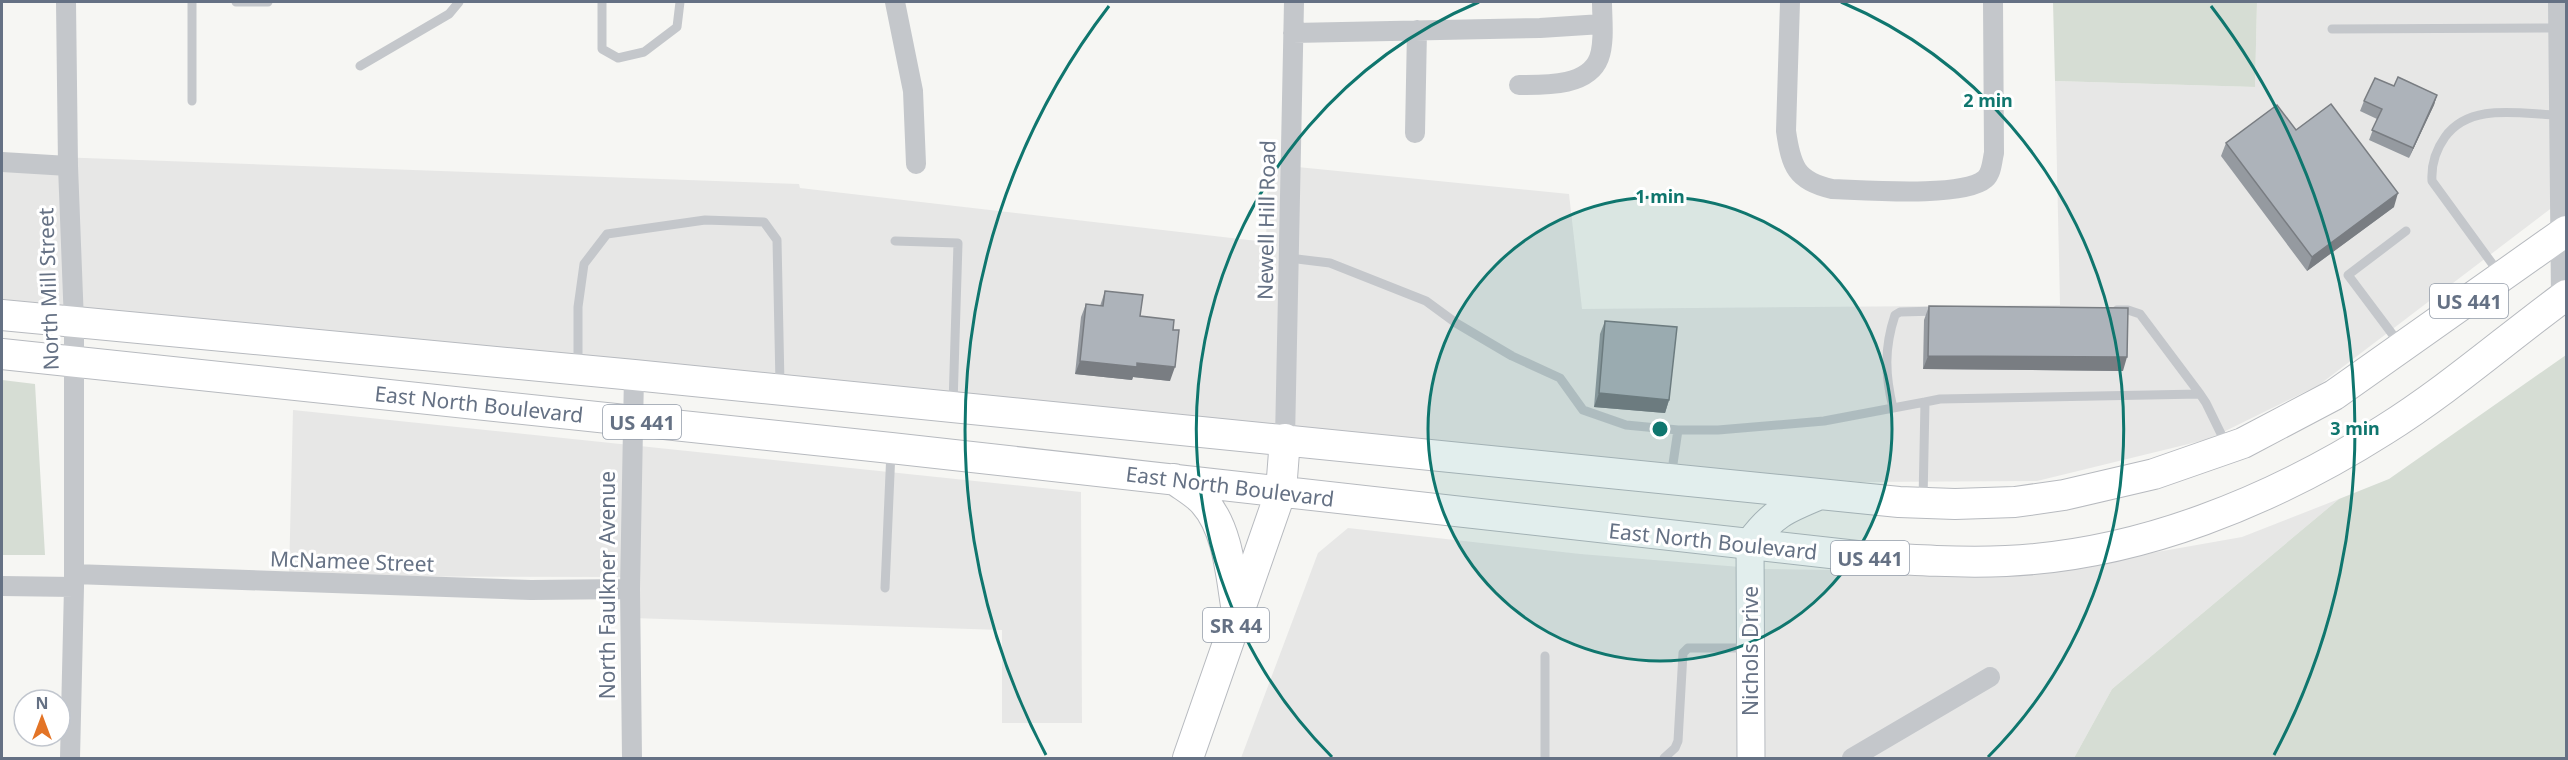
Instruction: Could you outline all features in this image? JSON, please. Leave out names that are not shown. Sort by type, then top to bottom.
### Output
[{"type":"main road","name":"US 441","points":[[2403,348],[2563,233]]},
{"type":"main road","name":"East North Boulevard","points":[[2,354],[891,448],[1866,557],[1936,561],[2008,561],[2115,545],[2210,518],[2258,498],[2346,454],[2426,401],[2564,297]]},
{"type":"main road","name":"East North Boulevard","points":[[2,315],[578,369],[1923,503],[2015,502],[2064,495],[2154,474],[2228,449],[2289,420],[2334,395],[2403,348]]},
{"type":"main road","name":"SR 44","points":[[1188,759],[1281,492],[1285,440]]},
{"type":"main road","points":[[1174,479],[1203,502],[1218,524],[1238,619]]},
{"type":"main road","points":[[1749,544],[1764,523],[1784,509],[1821,494]]},
{"type":"street","name":"North Mill Street","points":[[66,2],[68,165],[74,323],[74,581],[70,759]]},
{"type":"street","points":[[895,2],[914,91],[916,164]]},
{"type":"street","name":"Newell Hill Road","points":[[1285,440],[1293,2]]},
{"type":"street","points":[[1519,85],[1550,85],[1572,80],[1594,66],[1599,58],[1602,2]]},
{"type":"street","points":[[1790,2],[1786,131],[1794,167],[1802,177],[1816,186],[1832,189],[1953,190],[1972,185],[1987,177],[1994,153],[1993,2]]},
{"type":"street","points":[[2558,2],[2564,297]]},
{"type":"street","points":[[1293,33],[1540,28],[1602,24]]},
{"type":"street","points":[[1415,133],[1418,30]]},
{"type":"street","points":[[2,162],[68,165]]},
{"type":"street","name":"North Faulkner Avenue","points":[[632,759],[630,590],[631,420],[634,375]]},
{"type":"street","name":"Nichols Drive","points":[[1749,544],[1751,759]]},
{"type":"street","name":"McNamee Street","points":[[2,585],[74,581],[497,590],[630,590]]},
{"type":"street","points":[[1852,759],[1990,677]]},
{"type":"lane","points":[[192,2],[192,101]]},
{"type":"lane","points":[[236,2],[268,2]]},
{"type":"lane","points":[[360,66],[449,14],[459,2]]},
{"type":"lane","points":[[602,2],[602,49],[618,58],[644,51],[677,27],[680,2]]},
{"type":"lane","points":[[2332,29],[2558,28]]},
{"type":"lane","points":[[2502,277],[2432,181],[2434,156],[2453,126],[2468,117],[2484,113],[2561,110]]},
{"type":"lane","points":[[578,369],[578,307],[584,264],[607,234],[705,220],[764,222],[777,240],[780,389]]},
{"type":"lane","points":[[2403,348],[2348,275],[2406,231]]},
{"type":"lane","points":[[895,241],[958,243],[953,406]]},
{"type":"lane","points":[[1289,258],[1330,262],[1426,301],[1456,323],[1512,356],[1560,378],[1583,410],[1626,425],[1678,430],[1718,430],[1824,420],[1940,399],[2199,394]]},
{"type":"lane","points":[[2104,310],[2128,310],[2140,314],[2206,403],[2228,449]]},
{"type":"lane","points":[[1893,408],[1885,366],[1888,336],[1895,315],[1900,312],[1948,311]]},
{"type":"lane","points":[[1923,503],[1925,402]]},
{"type":"lane","points":[[1671,479],[1678,430]]},
{"type":"lane","points":[[885,588],[891,448]]},
{"type":"lane","points":[[1664,759],[1675,748],[1678,741],[1683,653],[1688,648],[1750,648]]},
{"type":"lane","points":[[1545,656],[1545,759]]},
{"type":"shaded area","points":[[2053,2],[2257,2],[2255,87],[2055,81]]},
{"type":"shaded area","points":[[2257,2],[2566,2],[2566,197],[2319,385],[2209,439],[2037,481],[1861,482],[1610,461],[301,333],[2,299],[2,155],[799,184],[800,188],[1266,242],[1268,164],[1569,194],[1582,309],[2060,305],[2055,81],[2255,87]]},
{"type":"shaded area","points":[[2566,355],[2566,758],[2074,758],[2112,689],[2339,499],[2389,479]]},
{"type":"shaded area","points":[[2,380],[35,384],[45,555],[2,555]]},
{"type":"shaded area","points":[[293,410],[1081,492],[1082,723],[1002,723],[1002,630],[632,618],[632,577],[289,576]]},
{"type":"shaded area","points":[[2339,499],[2112,689],[2074,758],[1761,758],[1759,569],[1905,571],[2123,558],[2242,537]]},
{"type":"shaded area","points":[[1348,528],[1580,554],[1740,567],[1741,758],[1241,758],[1318,553]]},
{"type":"building","points":[[2398,77],[2437,95],[2413,148],[2372,130],[2382,109],[2364,101],[2375,78],[2394,86]]},
{"type":"building","points":[[2331,104],[2398,193],[2312,257],[2226,143],[2277,105],[2296,130]]},
{"type":"building","points":[[1105,291],[1143,295],[1140,316],[1174,320],[1173,330],[1179,330],[1175,367],[1137,363],[1137,367],[1080,361],[1086,304],[1103,306]]},
{"type":"building","points":[[1929,306],[2128,308],[2127,357],[1928,356]]},
{"type":"building","points":[[1605,321],[1677,327],[1669,400],[1599,393]]}]
